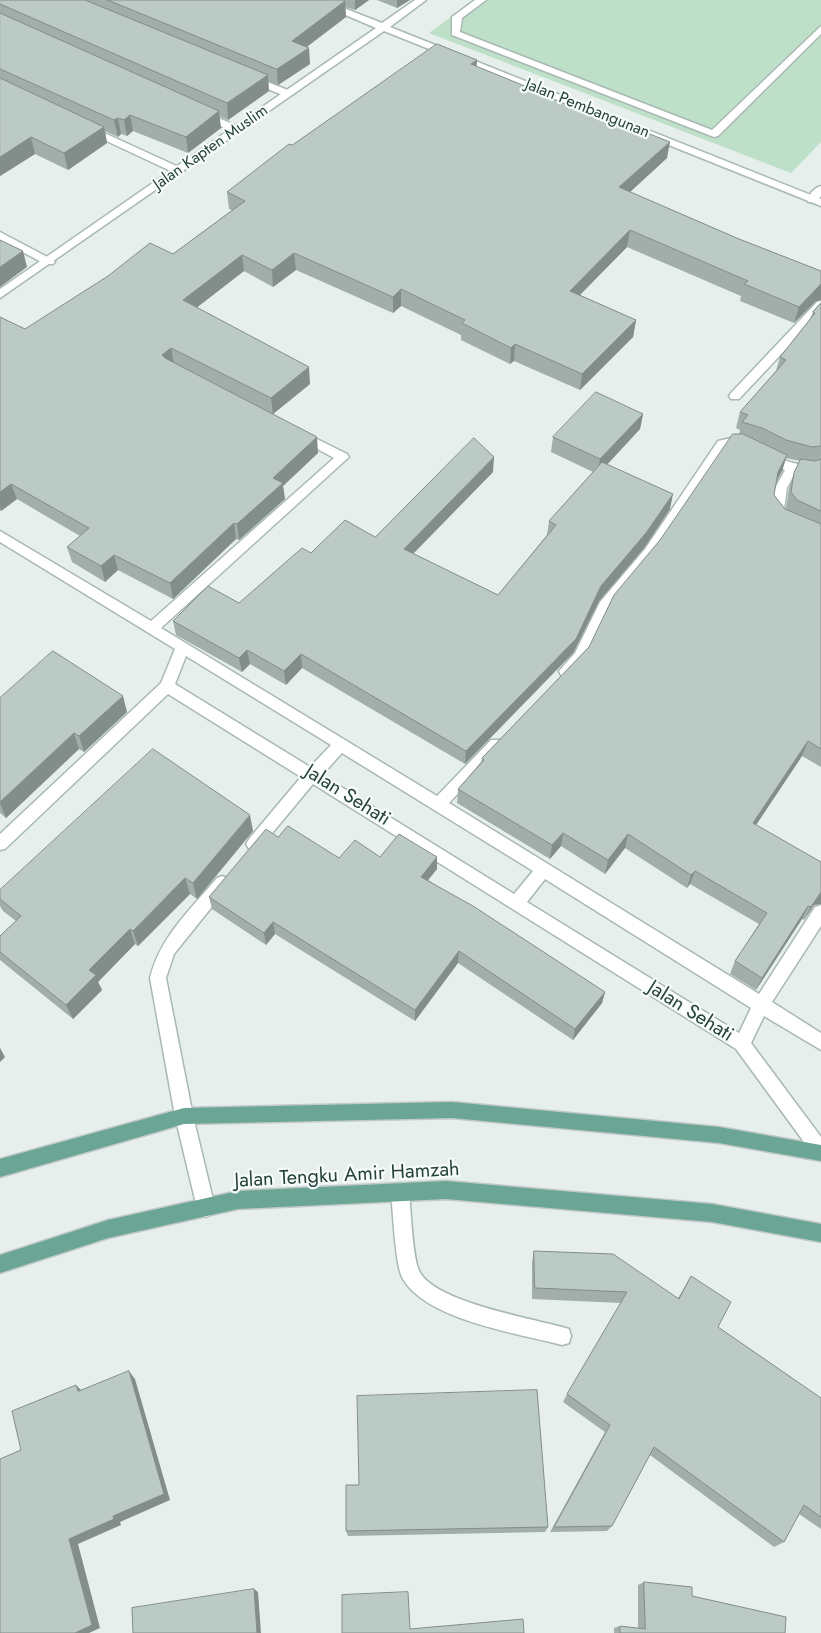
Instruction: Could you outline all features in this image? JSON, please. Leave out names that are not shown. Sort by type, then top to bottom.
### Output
[{"type":"main road","points":[[0,1168],[184,1116],[452,1110],[719,1135],[821,1152]]},
{"type":"main road","name":"Jalan Tengku Amir Hamzah","points":[[0,1264],[108,1229],[238,1200],[446,1190],[712,1213],[821,1233]]},
{"type":"street","name":"Jalan Pembangunan","points":[[315,0],[816,201]]},
{"type":"street","name":"Jalan Kapten Muslim","points":[[0,294],[238,130],[421,0]]},
{"type":"street","points":[[481,0],[457,17],[455,33],[714,134],[821,29]]},
{"type":"street","points":[[243,76],[289,94]]},
{"type":"street","points":[[194,110],[238,130]]},
{"type":"street","points":[[80,124],[179,171]]},
{"type":"street","points":[[816,201],[821,189]]},
{"type":"street","points":[[0,235],[48,262]]},
{"type":"street","points":[[735,396],[821,305]]},
{"type":"street","points":[[152,628],[343,456],[284,426]]},
{"type":"street","points":[[553,685],[580,657],[605,606],[650,552],[722,444],[735,443],[792,468],[812,470],[821,467]]},
{"type":"street","points":[[792,468],[781,488],[777,510],[786,520],[821,537]]},
{"type":"street","points":[[0,536],[152,628],[182,649],[439,804],[821,1042]]},
{"type":"street","points":[[0,844],[167,686],[182,649]]},
{"type":"street","name":"Jalan Sehati","points":[[167,686],[312,774],[742,1044]]},
{"type":"street","points":[[439,804],[506,734]]},
{"type":"street","points":[[243,858],[312,774],[340,745]]},
{"type":"street","points":[[517,902],[544,869]]},
{"type":"street","points":[[206,1208],[184,1116],[159,984],[160,968],[168,948],[231,873]]},
{"type":"street","points":[[821,912],[761,1005],[742,1044],[821,1152]]},
{"type":"street","points":[[400,1192],[409,1273],[426,1293],[449,1306],[562,1336]]},
{"type":"green space","points":[[474,0],[821,0],[821,142],[791,173],[429,33]]},
{"type":"building","points":[[0,0],[85,0],[268,75],[227,103],[0,4]]},
{"type":"building","points":[[108,0],[345,1],[292,41],[309,48],[277,69]]},
{"type":"building","points":[[0,13],[219,111],[186,137],[130,115],[124,120],[118,118],[114,120],[0,69]]},
{"type":"building","points":[[437,44],[477,60],[471,64],[532,89],[530,90],[629,129],[632,127],[670,142],[619,187],[739,239],[821,271],[821,284],[799,307],[744,284],[748,281],[630,230],[570,291],[636,320],[582,374],[515,344],[511,348],[462,323],[465,320],[401,289],[393,297],[294,253],[272,270],[242,255],[183,300],[309,367],[271,398],[171,348],[162,355],[317,437],[273,478],[283,483],[237,524],[234,523],[170,583],[114,555],[101,566],[67,547],[89,528],[11,484],[0,492],[0,317],[25,329],[108,276],[150,243],[173,254],[245,201],[227,192],[289,144],[292,145]]},
{"type":"building","points":[[0,78],[104,127],[64,153],[31,137],[0,157]]},
{"type":"building","points":[[0,240],[23,251],[0,267]]},
{"type":"building","points":[[821,303],[821,446],[812,447],[786,440],[762,428],[742,422],[748,415],[740,412],[786,360],[780,357]]},
{"type":"building","points":[[596,392],[643,414],[600,459],[553,437]]},
{"type":"building","points":[[733,434],[743,434],[787,455],[778,472],[774,495],[785,509],[821,524],[821,749],[808,741],[753,823],[821,862],[821,892],[811,907],[808,906],[762,978],[735,961],[767,913],[695,871],[691,875],[628,834],[608,860],[563,833],[552,845],[458,789],[484,760],[482,758],[589,647],[614,595],[660,540]]},
{"type":"building","points":[[474,438],[494,457],[404,549],[498,595],[556,525],[549,521],[602,462],[673,494],[646,533],[601,586],[576,639],[466,751],[301,654],[284,671],[247,650],[239,658],[173,621],[208,586],[239,603],[302,548],[311,553],[345,520],[375,537]]},
{"type":"building","points":[[801,459],[815,461],[821,459],[821,511],[797,500],[791,492],[794,473]]},
{"type":"building","points":[[53,651],[123,696],[79,736],[74,733],[0,802],[0,698]]},
{"type":"building","points":[[153,749],[250,815],[193,883],[185,878],[133,931],[130,929],[89,970],[96,975],[66,1005],[0,952],[0,936],[21,916],[0,899],[0,890]]},
{"type":"building","points":[[288,826],[339,858],[355,840],[380,857],[399,834],[437,857],[421,877],[473,906],[605,992],[575,1029],[459,951],[415,1010],[273,922],[264,933],[209,897],[266,829],[278,837]]},
{"type":"building","points":[[534,1251],[613,1254],[679,1299],[691,1276],[731,1302],[718,1327],[821,1398],[821,1517],[804,1505],[784,1542],[654,1447],[612,1526],[554,1527],[610,1425],[567,1394],[627,1292],[535,1288]]},
{"type":"building","points":[[129,1371],[164,1494],[113,1516],[114,1519],[69,1539],[92,1625],[75,1633],[0,1633],[0,1459],[21,1450],[12,1411],[76,1385],[78,1391]]},
{"type":"building","points":[[537,1390],[548,1527],[346,1531],[346,1485],[359,1485],[357,1396]]},
{"type":"building","points":[[644,1582],[692,1587],[692,1596],[786,1617],[785,1633],[620,1633],[620,1626],[645,1629]]},
{"type":"building","points":[[254,1589],[257,1633],[133,1633],[132,1608]]},
{"type":"building","points":[[408,1592],[410,1629],[523,1619],[524,1633],[342,1633],[342,1595]]}]
